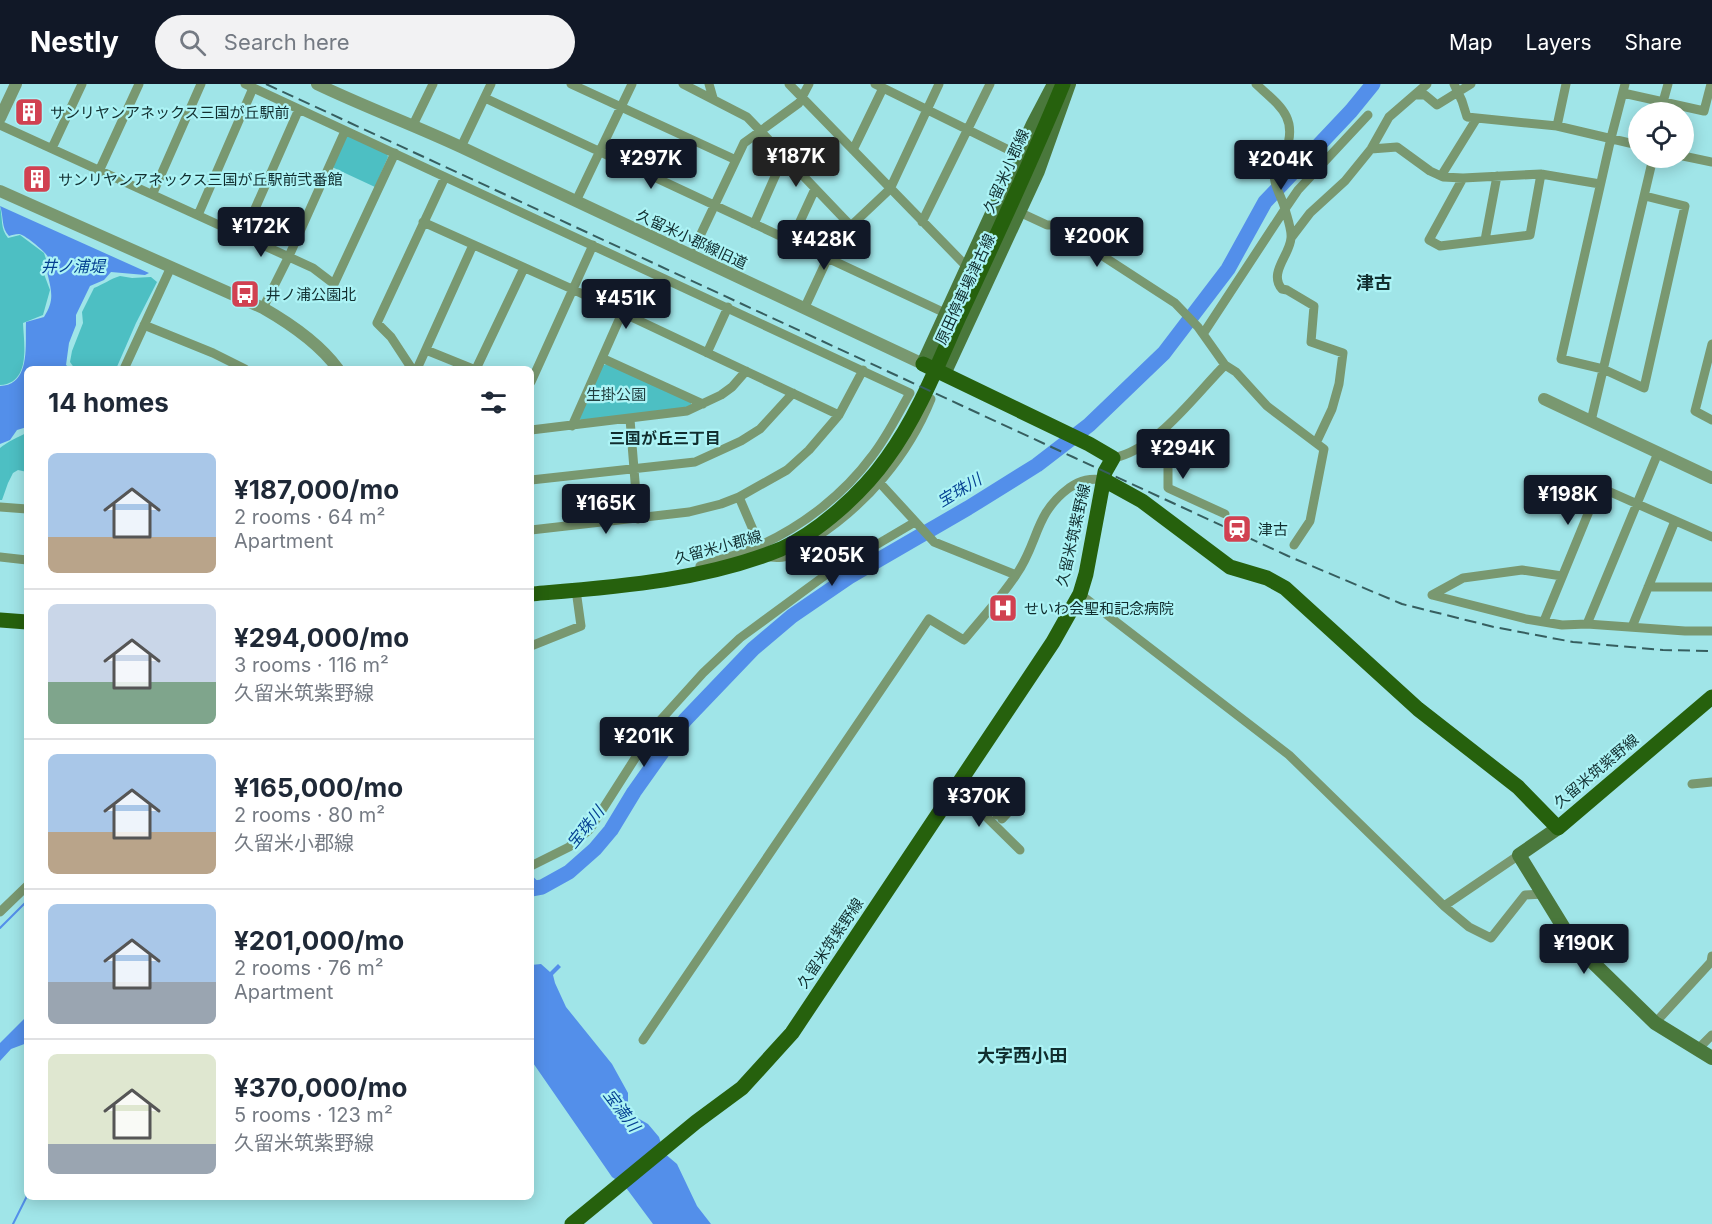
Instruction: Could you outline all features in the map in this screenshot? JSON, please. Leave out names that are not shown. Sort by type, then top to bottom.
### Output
[{"type":"main road","name":"原田停車場津古線","points":[[923,364],[1018,155],[1054,84]]},
{"type":"main road","name":"久留米小郡線","points":[[534,594],[686,576],[759,551],[782,548],[830,517],[868,482],[899,442],[1015,209],[1063,84]]},
{"type":"main road","name":"原田停車場津古線","points":[[944,374],[989,277],[1015,209],[1051,139],[1069,84]]},
{"type":"main road","points":[[923,364],[1089,444],[1113,458],[1104,480]]},
{"type":"main road","name":"久留米筑紫野線","points":[[572,1224],[696,1122],[742,1088],[792,1033],[1053,642],[1080,594],[1104,480],[1142,501],[1230,567],[1267,578],[1286,588],[1418,709],[1518,787],[1558,828],[1712,697]]},
{"type":"main road","points":[[0,620],[24,622]]},
{"type":"main road","points":[[1558,828],[1519,855],[1573,943],[1655,1023],[1712,1058]]},
{"type":"street","points":[[0,118],[15,84]]},
{"type":"street","points":[[52,148],[82,84]]},
{"type":"street","points":[[100,169],[139,84]]},
{"type":"street","points":[[150,192],[199,84]]},
{"type":"street","name":"久留米小郡線旧道","points":[[317,84],[461,147],[923,364]]},
{"type":"street","points":[[413,125],[433,84]]},
{"type":"street","points":[[461,147],[491,84]]},
{"type":"street","points":[[571,84],[736,160]]},
{"type":"street","points":[[576,201],[632,84]]},
{"type":"street","points":[[683,84],[741,112],[851,226]]},
{"type":"street","points":[[709,84],[713,98]]},
{"type":"street","points":[[789,84],[967,268],[989,277]]},
{"type":"street","points":[[691,255],[744,143],[802,98],[809,84]]},
{"type":"street","points":[[805,307],[836,240],[890,189],[939,84]]},
{"type":"street","points":[[922,222],[990,84]]},
{"type":"street","points":[[1256,84],[1283,108],[1289,120],[1290,137],[1284,157],[1275,169],[1274,178],[1284,206],[1291,238]]},
{"type":"street","points":[[1316,443],[1332,409],[1339,384],[1343,353],[1311,342],[1314,306],[1282,289],[1278,285],[1277,274],[1291,238],[1310,213],[1345,181],[1371,149],[1389,117],[1427,84]]},
{"type":"street","points":[[1415,95],[1425,96],[1437,105],[1456,88],[1471,84]]},
{"type":"street","points":[[1557,126],[1566,84]]},
{"type":"street","points":[[1645,196],[1685,206],[1644,388],[1603,369],[1561,359],[1624,88],[1664,102],[1668,84]]},
{"type":"street","points":[[1694,109],[1704,111],[1711,84]]},
{"type":"street","points":[[198,215],[249,86],[910,393],[873,456],[850,483],[832,500],[759,551]]},
{"type":"street","points":[[853,150],[879,86],[1018,155]]},
{"type":"street","points":[[1456,88],[1467,117],[1557,126],[1628,142]]},
{"type":"street","points":[[484,98],[945,313]]},
{"type":"street","points":[[243,236],[299,109]]},
{"type":"street","points":[[1201,330],[1284,206],[1368,115]]},
{"type":"street","points":[[1441,176],[1477,118]]},
{"type":"street","points":[[0,125],[289,256],[313,268],[334,284],[395,153]]},
{"type":"street","points":[[263,308],[345,131]]},
{"type":"street","points":[[1371,149],[1397,147],[1430,171],[1441,176],[1463,178],[1541,174],[1600,184]]},
{"type":"street","points":[[754,224],[784,156]]},
{"type":"street","points":[[1694,158],[1712,162]]},
{"type":"street","points":[[1591,422],[1651,168]]},
{"type":"street","points":[[1463,178],[1430,240],[1440,246],[1530,235],[1541,174]]},
{"type":"street","points":[[1485,240],[1497,176]]},
{"type":"street","points":[[410,366],[391,337],[377,323],[445,177]]},
{"type":"street","points":[[791,241],[815,189]]},
{"type":"street","points":[[0,191],[263,308],[294,327],[336,366]]},
{"type":"street","points":[[1015,209],[1047,225],[1055,225],[1175,303],[1201,330],[1225,365],[1236,372],[1267,406],[1324,449],[1310,521],[1294,545]]},
{"type":"street","points":[[423,222],[572,289],[839,415]]},
{"type":"street","points":[[418,366],[473,245]]},
{"type":"street","points":[[534,375],[593,245]]},
{"type":"street","points":[[125,366],[171,267]]},
{"type":"street","points":[[476,366],[524,268]]},
{"type":"street","points":[[707,353],[728,307]]},
{"type":"street","points":[[572,426],[622,313]]},
{"type":"street","points":[[144,325],[239,366]]},
{"type":"street","points":[[1712,344],[1695,411],[1712,420]]},
{"type":"street","points":[[426,350],[467,366]]},
{"type":"street","points":[[602,358],[704,404]]},
{"type":"street","points":[[1113,458],[1122,457],[1162,432],[1225,365]]},
{"type":"street","points":[[534,530],[689,512],[739,497],[787,470],[821,437],[839,415],[863,370]]},
{"type":"street","points":[[534,430],[687,411],[704,404],[732,387],[746,371]]},
{"type":"street","points":[[534,480],[695,462],[734,445],[760,429],[793,393]]},
{"type":"street","points":[[759,551],[784,557],[837,524],[879,482],[901,455],[922,421],[931,399]]},
{"type":"street","points":[[1544,399],[1712,478]]},
{"type":"street","points":[[630,419],[638,519]]},
{"type":"street","points":[[1162,432],[1168,456],[1168,488],[1225,514]]},
{"type":"street","points":[[1587,624],[1658,453]]},
{"type":"street","points":[[643,1040],[929,619],[964,640],[1016,575],[1042,518],[1054,500],[1076,483],[1090,478],[1104,480]]},
{"type":"street","points":[[879,482],[930,539],[1016,575]]},
{"type":"street","points":[[1544,621],[1599,487],[1712,537]]},
{"type":"street","points":[[739,497],[759,551]]},
{"type":"street","points":[[0,507],[24,509]]},
{"type":"street","points":[[1632,627],[1675,521]]},
{"type":"street","points":[[534,864],[569,847],[590,829],[657,724],[703,673],[740,638],[827,574],[917,524]]},
{"type":"street","points":[[0,557],[24,560]]},
{"type":"street","points":[[1562,576],[1522,570],[1463,579],[1432,595],[1562,625],[1587,624],[1712,631]]},
{"type":"street","points":[[1648,587],[1712,587]]},
{"type":"street","points":[[534,645],[581,626],[576,590]]},
{"type":"street","points":[[1080,594],[1289,755],[1444,906],[1469,927],[1491,938],[1525,895],[1544,894]]},
{"type":"street","points":[[1692,784],[1712,782]]},
{"type":"street","points":[[957,788],[996,820],[1020,850]]},
{"type":"street","points":[[1444,906],[1519,855]]},
{"type":"street","points":[[0,912],[24,889]]},
{"type":"street","points":[[1655,1023],[1711,962],[1712,956]]},
{"type":"street","points":[[1698,1050],[1712,1035]]},
{"type":"green space","points":[[350,135],[387,153],[388,157],[375,187],[332,167],[345,137]]},
{"type":"green space","points":[[0,207],[3,227],[8,238],[20,235],[44,253],[47,262],[44,274],[50,290],[43,315],[23,323],[24,362],[17,378],[10,383],[0,385]]},
{"type":"green space","points":[[120,276],[151,277],[157,282],[117,366],[73,366],[70,362],[83,323],[82,312],[94,288]]},
{"type":"green space","name":"生掛公園","points":[[607,364],[691,402],[691,407],[581,421],[579,417],[603,365]]},
{"type":"green space","points":[[24,434],[24,471],[18,470],[13,473],[2,500],[0,500],[0,448]]},
{"type":"water","name":"井ノ浦堤","points":[[0,206],[149,273],[145,275],[111,272],[104,280],[90,286],[76,315],[76,325],[69,343],[67,366],[24,366],[24,428],[17,430],[10,440],[0,444],[0,386],[10,384],[22,371],[26,352],[26,322],[44,317],[51,297],[48,257],[22,235],[9,236],[4,226]]},
{"type":"water","name":"宝満川","points":[[541,964],[550,972],[558,964],[561,967],[553,975],[566,1007],[612,1064],[628,1093],[628,1103],[634,1116],[648,1124],[659,1137],[664,1153],[677,1164],[697,1206],[711,1224],[653,1224],[624,1185],[612,1177],[534,1064],[534,965]]},
{"type":"water","points":[[24,1019],[24,1044],[11,1049],[0,1061],[0,1043]]},
{"type":"waterway","name":"宝珠川","points":[[534,888],[542,887],[569,872],[595,849],[611,830],[634,792],[685,720],[753,649],[792,616],[849,577],[1037,465],[1089,425],[1164,353],[1228,269],[1265,202],[1351,111],[1373,84]]},
{"type":"waterway","points":[[534,879],[542,887]]},
{"type":"waterway","points":[[0,928],[24,904]]},
{"type":"waterway","points":[[13,1224],[25,1200]]},
{"type":"railway","points":[[266,84],[1288,556],[1402,604],[1494,627],[1573,642],[1663,650],[1712,651]]},
{"type":"place","name":"サンリヤンアネックス三国が丘駅前","points":[[29,112]]},
{"type":"place","name":"サンリヤンアネックス三国が丘駅前弐番館","points":[[37,179]]},
{"type":"place","name":"井ノ浦公園北","points":[[245,294]]},
{"type":"place","name":"津古","points":[[1237,529]]},
{"type":"place","name":"せいわ会聖和記念病院","points":[[1003,608]]},
{"type":"district","name":"津古","points":[[1374,282]]},
{"type":"district","name":"三国が丘三丁目","points":[[665,438]]},
{"type":"district","name":"大字西小田","points":[[1022,1055]]}]
